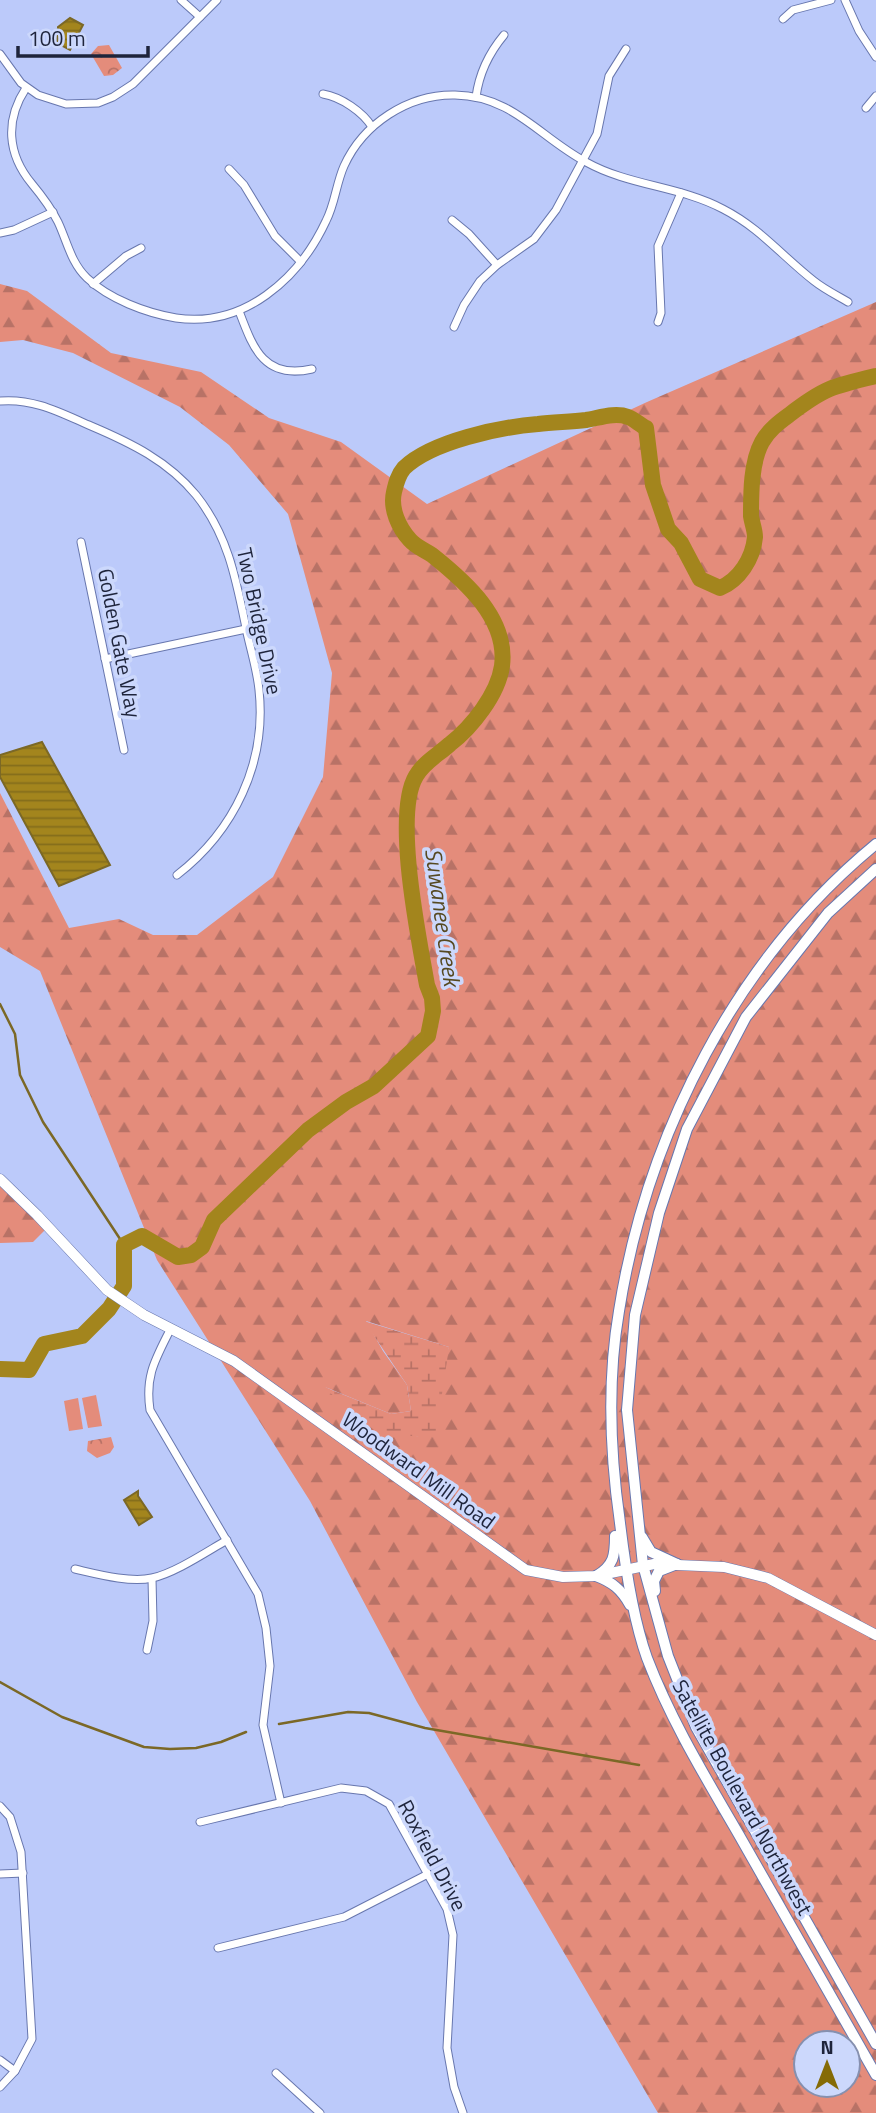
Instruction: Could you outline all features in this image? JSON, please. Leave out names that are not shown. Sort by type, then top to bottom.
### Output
[{"type":"main road","name":"Satellite Boulevard Northwest","points":[[876,844],[852,863],[780,941],[719,1029],[671,1124],[638,1219],[618,1312],[611,1413],[614,1484],[626,1569],[646,1656],[677,1727],[876,2075]]},
{"type":"main road","name":"Satellite Boulevard Northwest","points":[[876,869],[828,913],[746,1017],[687,1129],[659,1213],[635,1315],[627,1410],[643,1565],[668,1656],[696,1727],[876,2044]]},
{"type":"main road","points":[[596,1576],[613,1563],[614,1484]]},
{"type":"main road","points":[[638,1529],[651,1552],[677,1564]]},
{"type":"main road","points":[[656,1612],[654,1581],[657,1573],[664,1567],[677,1564]]},
{"type":"main road","points":[[596,1576],[613,1583],[624,1594],[638,1621]]},
{"type":"street","points":[[181,0],[200,17]]},
{"type":"street","points":[[0,54],[26,88],[45,98],[66,104],[90,104],[106,100],[133,84],[217,0]]},
{"type":"street","points":[[783,19],[793,10],[831,0]]},
{"type":"street","points":[[845,0],[859,31],[876,57]]},
{"type":"street","points":[[476,97],[485,64],[504,35]]},
{"type":"street","points":[[454,327],[475,287],[497,265],[530,242],[542,230],[583,161],[601,122],[609,76],[626,49]]},
{"type":"street","points":[[26,88],[16,105],[12,119],[13,151],[24,175],[53,212],[81,272],[109,294],[145,310],[173,317],[209,318],[239,311],[273,291],[301,261],[327,221],[351,152],[372,127],[403,106],[427,98],[451,95],[476,97],[516,112],[583,161],[617,176],[710,202],[751,225],[815,282],[848,302]]},
{"type":"street","points":[[323,94],[341,101],[366,119],[372,127]]},
{"type":"street","points":[[866,108],[876,96]]},
{"type":"street","points":[[229,169],[244,186],[275,236],[301,261]]},
{"type":"street","points":[[658,322],[661,313],[658,246],[681,192]]},
{"type":"street","points":[[0,233],[14,230],[53,212]]},
{"type":"street","points":[[452,220],[477,242],[497,265]]},
{"type":"street","points":[[93,284],[126,256],[141,248]]},
{"type":"street","points":[[239,311],[253,347],[264,360],[286,371],[312,369]]},
{"type":"street","name":"Two Bridge Drive","points":[[0,401],[21,400],[45,406],[133,445],[156,459],[177,476],[206,509],[224,540],[235,571],[257,675],[260,732],[251,773],[240,800],[226,824],[199,857],[177,876]]},
{"type":"street","name":"Golden Gate Way","points":[[81,542],[124,750]]},
{"type":"street","points":[[105,659],[246,629]]},
{"type":"street","name":"Woodward Mill Road","points":[[0,1179],[107,1290],[170,1330],[234,1362],[526,1570],[563,1577],[596,1576],[643,1565],[724,1567],[768,1578],[876,1635]]},
{"type":"street","points":[[170,1330],[151,1369],[147,1390],[150,1410],[258,1594],[266,1628],[270,1666],[263,1725],[281,1803]]},
{"type":"street","points":[[75,1569],[114,1578],[152,1578],[192,1560],[226,1540]]},
{"type":"street","points":[[147,1650],[153,1621],[152,1578]]},
{"type":"street","name":"Roxfield Drive","points":[[200,1822],[341,1788],[366,1791],[389,1804],[447,1909],[453,1934],[447,2048],[462,2113]]},
{"type":"street","points":[[0,1806],[10,1817],[21,1852],[33,2039],[15,2071],[0,2087]]},
{"type":"street","points":[[0,1874],[23,1872]]},
{"type":"street","points":[[218,1948],[344,1917],[428,1874]]},
{"type":"street","points":[[0,2060],[15,2071]]},
{"type":"street","points":[[276,2073],[320,2113]]},
{"type":"green space","points":[[109,45],[122,68],[113,75],[104,76],[91,54],[98,46]]},
{"type":"green space","points":[[0,284],[27,291],[111,353],[201,372],[269,418],[341,442],[427,504],[647,402],[876,302],[876,2113],[658,2113],[417,1702],[310,1501],[157,1260],[40,971],[0,947],[0,793],[69,928],[119,919],[153,935],[197,935],[273,877],[323,777],[332,673],[288,514],[229,445],[180,407],[73,353],[23,340],[0,342]],"holes":[[[366,1321],[449,1347],[418,1437],[325,1387],[391,1414],[411,1411],[407,1385]]]},
{"type":"green space","points":[[0,1185],[45,1230],[33,1242],[0,1243]]},
{"type":"green space","points":[[364,1321],[449,1347],[436,1434],[418,1437],[374,1430],[322,1386],[391,1414],[411,1411],[407,1385]]},
{"type":"green space","points":[[96,1395],[102,1426],[88,1428],[82,1398]]},
{"type":"green space","points":[[78,1398],[83,1429],[69,1431],[64,1401]]},
{"type":"green space","points":[[111,1437],[114,1447],[110,1453],[97,1458],[87,1451],[88,1441]]},
{"type":"shaded area","points":[[70,18],[83,25],[70,50],[57,43],[58,27]]},
{"type":"shaded area","points":[[42,742],[110,865],[59,886],[0,777],[0,755]]},
{"type":"shaded area","points":[[138,1491],[138,1496],[152,1517],[139,1525],[124,1500]]},
{"type":"waterway","name":"Suwanee Creek","points":[[0,1369],[29,1370],[44,1344],[82,1336],[109,1309],[124,1286],[124,1245],[142,1236],[178,1257],[191,1255],[202,1247],[214,1220],[308,1130],[346,1102],[374,1086],[428,1036],[433,1011],[432,998],[427,985],[419,938],[407,847],[410,794],[419,771],[467,729],[490,699],[500,677],[502,649],[498,633],[482,603],[458,577],[412,542],[399,524],[393,498],[404,468],[432,450],[487,432],[612,415],[628,417],[646,428],[653,485],[668,529],[681,543],[700,579],[720,588],[733,580],[744,568],[754,545],[751,516],[752,478],[758,450],[765,438],[781,421],[821,393],[876,376]]},
{"type":"waterway","points":[[0,1004],[15,1034],[20,1075],[43,1122],[124,1245]]},
{"type":"waterway","points":[[0,1682],[62,1717],[144,1747],[196,1748],[246,1732]]},
{"type":"waterway","points":[[279,1724],[348,1712],[369,1713],[425,1728],[639,1765]]}]
